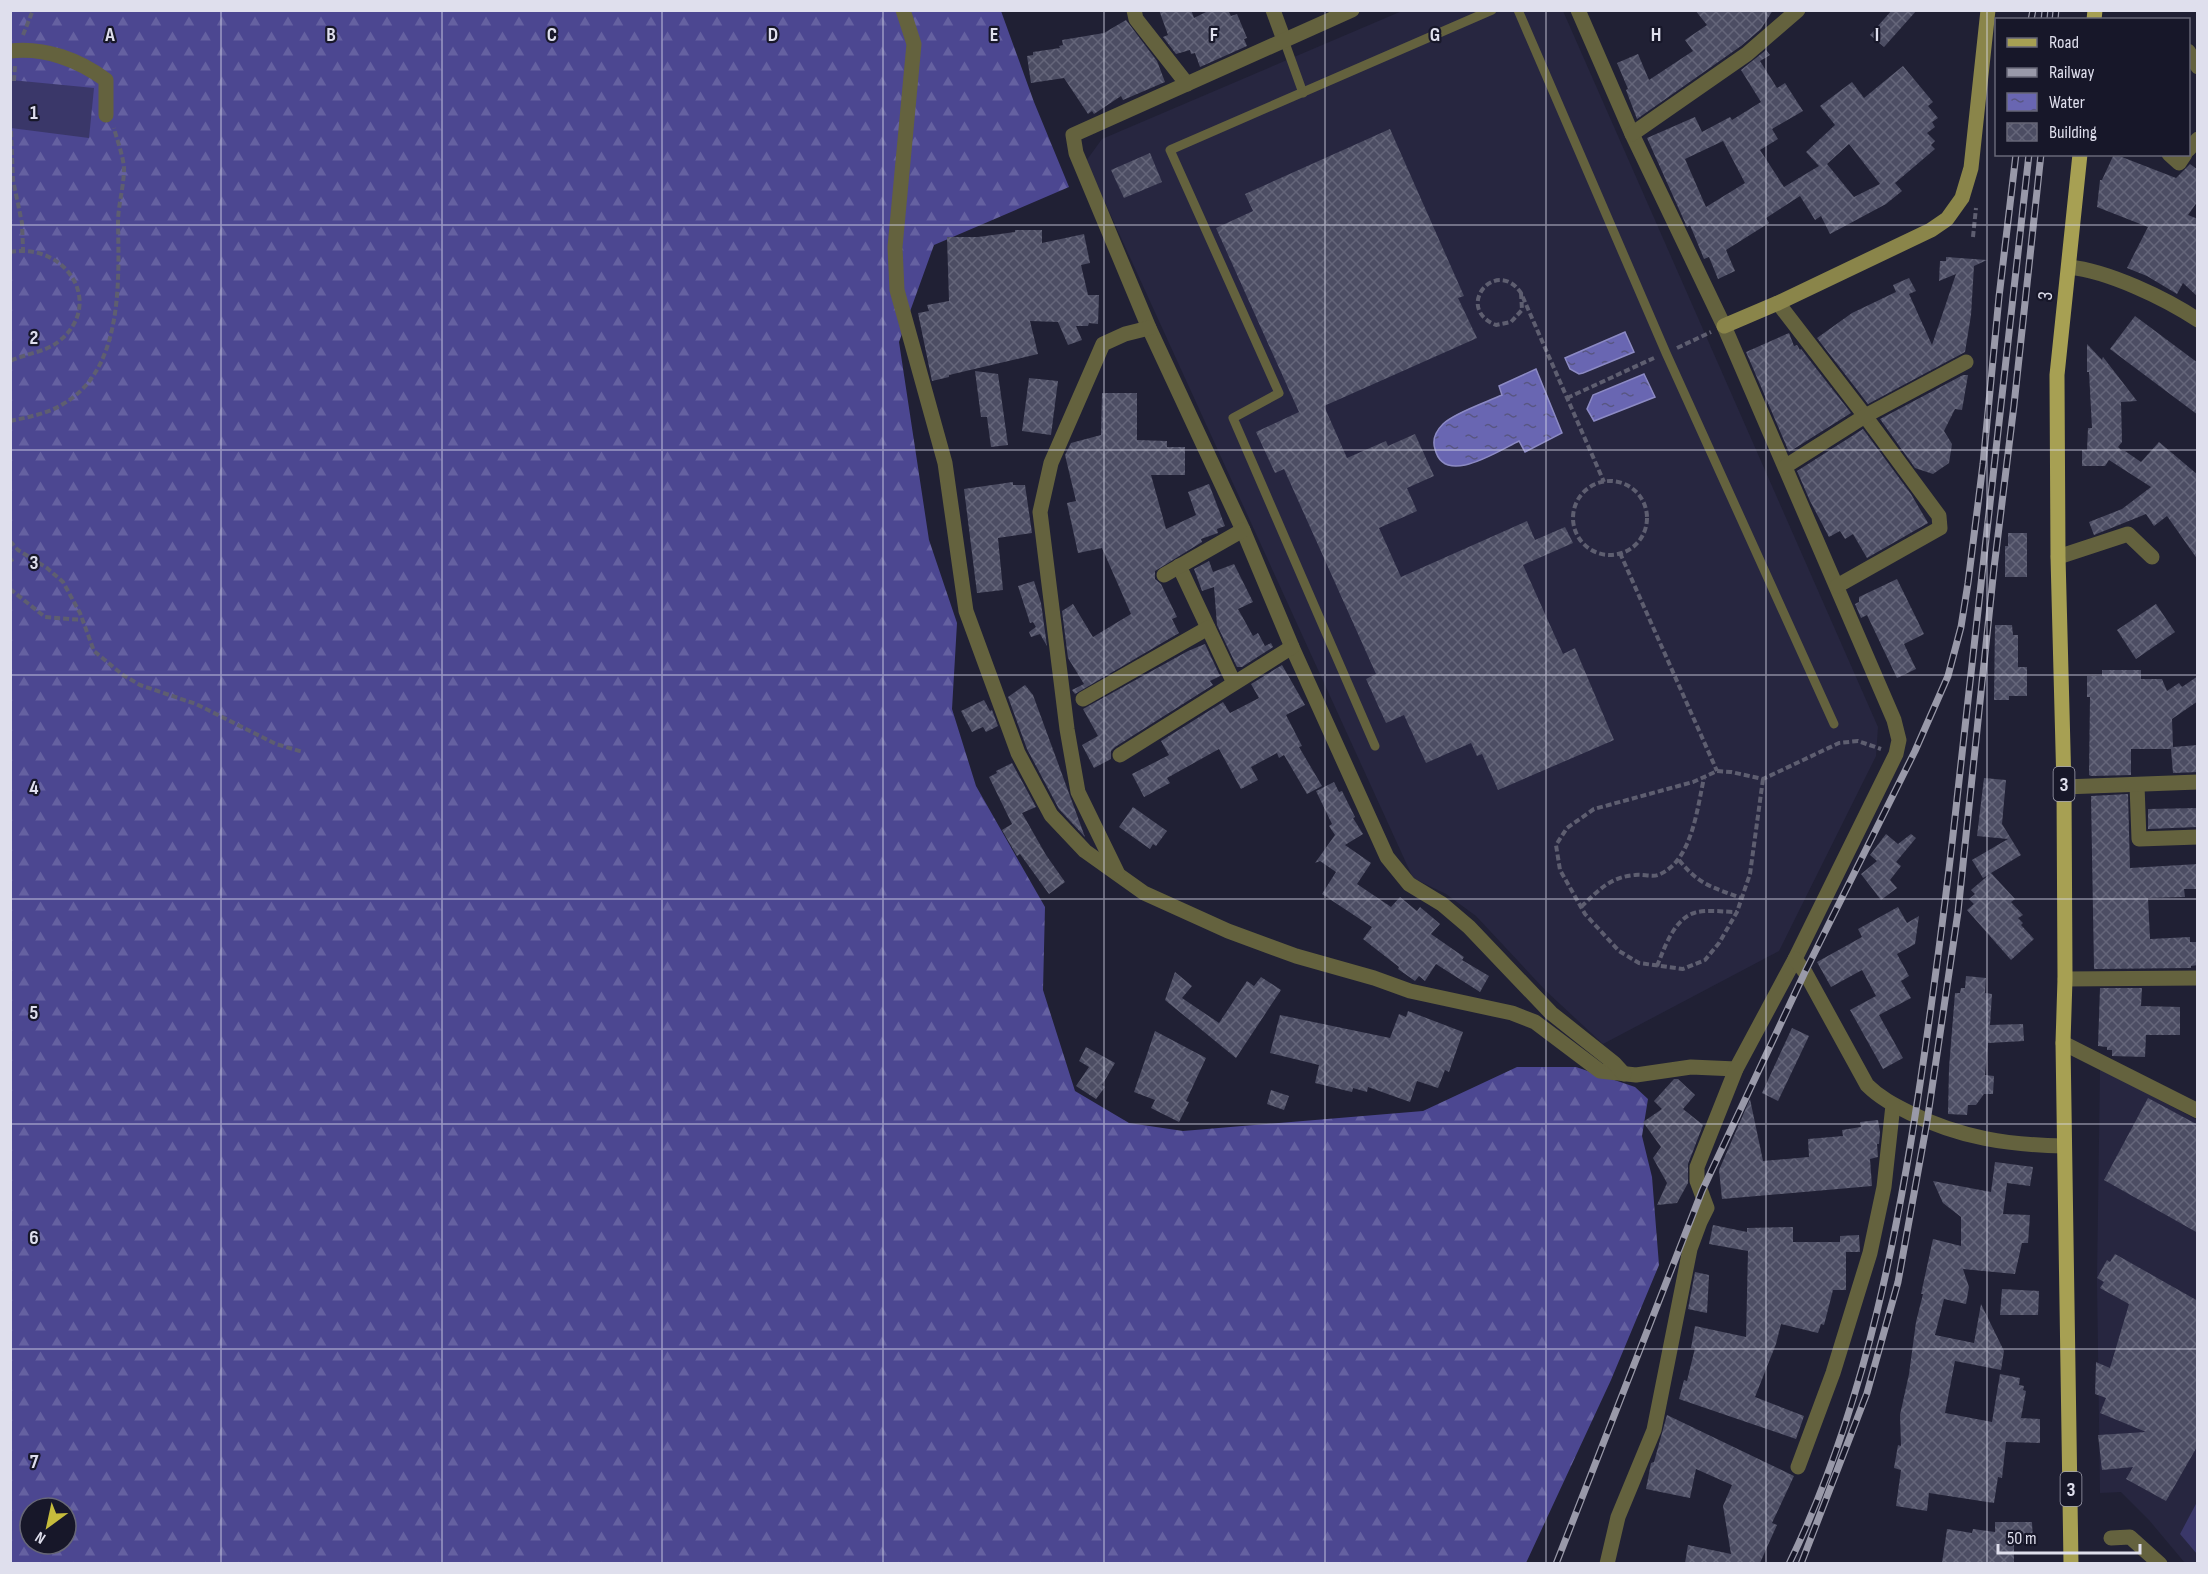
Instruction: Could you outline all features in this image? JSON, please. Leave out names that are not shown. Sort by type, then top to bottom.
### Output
[{"type":"main road","name":"3","points":[[2071,1563],[2063,1043],[2064,788],[2058,557],[2057,375],[2080,156]]},
{"type":"street","points":[[903,10],[914,44],[895,248],[897,290],[945,463],[966,611],[1018,753],[1051,815],[1085,851],[1144,893],[1257,942],[1410,991],[1512,1013],[1535,1022],[1600,1071],[1636,1075],[1691,1067],[1736,1069]]},
{"type":"street","points":[[1134,10],[1136,19],[1187,84]]},
{"type":"street","points":[[1273,10],[1284,40]]},
{"type":"street","points":[[1352,10],[1073,135],[1076,153],[1149,328],[1243,530],[1292,646],[1387,857],[1409,884],[1442,904],[1469,927],[1551,1014],[1614,1063],[1624,1074]]},
{"type":"street","points":[[1578,10],[1632,134],[1724,326],[1786,466],[1894,720],[1899,740],[1896,754],[1795,959],[1736,1069],[1697,1167],[1697,1182],[1707,1208],[1690,1249],[1654,1430],[1618,1516],[1607,1563]]},
{"type":"street","points":[[1632,134],[1747,54],[1798,10]]},
{"type":"street","points":[[1724,326],[1778,303],[1931,230],[1947,219],[1962,198],[1971,168],[1988,10]]},
{"type":"street","points":[[10,51],[39,51],[88,66],[106,80],[105,115]]},
{"type":"street","points":[[2190,54],[2198,67]]},
{"type":"street","points":[[2171,156],[2179,163],[2184,156]]},
{"type":"street","points":[[2069,267],[2090,269],[2147,293],[2198,320]]},
{"type":"street","points":[[1778,303],[1939,516],[1940,528],[1837,586]]},
{"type":"street","points":[[1118,874],[1078,792],[1066,729],[1040,512],[1051,463],[1103,344],[1125,334],[1149,328]]},
{"type":"street","points":[[1786,466],[1865,416],[1966,362]]},
{"type":"street","points":[[1164,574],[1243,530]]},
{"type":"street","points":[[2058,557],[2128,534],[2151,557]]},
{"type":"street","points":[[1179,566],[1234,683]]},
{"type":"street","points":[[1083,699],[1208,628]]},
{"type":"street","points":[[1120,755],[1292,646]]},
{"type":"street","points":[[2064,788],[2198,782]]},
{"type":"street","points":[[2137,785],[2139,839],[2198,837]]},
{"type":"street","points":[[1795,959],[1805,972],[1867,1085],[1878,1096],[1927,1122],[1978,1139],[2064,1146]]},
{"type":"street","points":[[2065,979],[2198,978]]},
{"type":"street","points":[[2063,1043],[2198,1111]]},
{"type":"street","points":[[1798,1467],[1833,1373],[1870,1252],[1884,1187],[1893,1105]]},
{"type":"street","points":[[2111,1538],[2130,1537],[2160,1563]]},
{"type":"lane","points":[[1375,746],[1233,418],[1279,393],[1170,150],[1492,10]]},
{"type":"lane","points":[[1518,10],[1666,353],[1834,724]]},
{"type":"lane","points":[[1284,40],[1303,93]]},
{"type":"path","points":[[24,34],[33,10]]},
{"type":"path","points":[[10,421],[40,414],[63,405],[80,392],[104,357],[117,301],[118,218],[124,167],[114,127],[105,115]]},
{"type":"path","points":[[11,131],[13,180],[23,249]]},
{"type":"path","points":[[10,252],[23,249],[57,260],[66,267],[77,285],[79,304],[77,315],[70,328],[58,342],[10,361]]},
{"type":"path","points":[[1521,293],[1522,310],[1511,322],[1496,325],[1482,317],[1477,302],[1483,287],[1503,280],[1517,287],[1521,293],[1604,482]]},
{"type":"path","points":[[1567,398],[1724,326]]},
{"type":"path","points":[[1604,482],[1625,485],[1641,498],[1647,518],[1641,538],[1634,546],[1620,553],[1607,555],[1588,548],[1576,532],[1573,522],[1578,500],[1584,492],[1593,485],[1604,482]]},
{"type":"path","points":[[10,541],[18,550],[47,568],[63,582],[83,620],[94,651],[123,675],[140,685],[196,704],[276,744],[303,752]]},
{"type":"path","points":[[1620,553],[1717,771]]},
{"type":"path","points":[[10,590],[45,617],[83,620]]},
{"type":"path","points":[[1763,779],[1750,874],[1737,912],[1719,943],[1705,960],[1683,969],[1639,963],[1619,951],[1585,914],[1560,870],[1556,845],[1567,828],[1594,809],[1704,777],[1717,771],[1763,779],[1839,743],[1858,741],[1896,754]]},
{"type":"path","points":[[1581,907],[1615,878],[1658,875],[1678,860],[1689,841],[1704,777]]},
{"type":"path","points":[[1678,860],[1691,876],[1702,884],[1741,898]]},
{"type":"path","points":[[1657,966],[1665,945],[1680,924],[1693,913],[1737,912]]},
{"type":"shaded area","points":[[1402,11],[1563,11],[1878,727],[1876,756],[1779,951],[1603,1044],[1546,991],[1476,916],[1446,894],[1413,878],[1086,161],[1102,139]]},
{"type":"shaded area","points":[[11,80],[94,88],[89,138],[11,128]]},
{"type":"shaded area","points":[[2100,1068],[2197,1120],[2197,1563],[2185,1563],[2149,1520],[2121,1492],[2100,1493],[2097,1280]]},
{"type":"shaded area","points":[[2197,1502],[2197,1554],[2180,1534]]},
{"type":"green space","points":[[10,11],[1001,11],[1034,102],[1069,187],[934,245],[899,342],[929,540],[957,623],[952,709],[976,786],[1045,907],[1043,990],[1075,1091],[1129,1123],[1183,1131],[1423,1111],[1517,1067],[1576,1067],[1635,1087],[1648,1099],[1642,1136],[1652,1177],[1659,1265],[1611,1380],[1526,1563],[15,1564],[11,1561]]},
{"type":"water","points":[[1625,332],[1634,352],[1583,373],[1579,374],[1570,369],[1565,358]]},
{"type":"water","points":[[1536,369],[1562,433],[1525,452],[1519,441],[1486,458],[1460,466],[1449,465],[1440,460],[1434,439],[1443,424],[1463,412],[1502,395],[1499,386]]},
{"type":"water","points":[[1644,374],[1655,397],[1594,421],[1587,409],[1593,395]]},
{"type":"building","points":[[1159,10],[1191,10],[1194,18],[1210,10],[1228,10],[1231,16],[1237,14],[1247,38],[1244,39],[1247,46],[1200,67],[1195,53],[1191,54],[1190,50],[1176,54],[1163,37],[1168,35]]},
{"type":"building","points":[[1695,10],[1773,10],[1761,29],[1741,46],[1637,119],[1617,63],[1638,54],[1649,80],[1693,51],[1685,40],[1707,25]]},
{"type":"building","points":[[1892,10],[1917,10],[1884,47],[1870,35]]},
{"type":"building","points":[[1126,20],[1157,61],[1165,82],[1123,100],[1121,96],[1094,114],[1092,111],[1088,114],[1064,78],[1031,83],[1027,56],[1033,55],[1033,52],[1060,48],[1059,46],[1063,45],[1062,40],[1104,33]]},
{"type":"building","points":[[1766,50],[1770,55],[1760,61],[1777,88],[1785,83],[1803,111],[1772,129],[1778,139],[1760,150],[1784,187],[1819,166],[1806,152],[1835,125],[1820,106],[1852,82],[1864,98],[1903,66],[1933,102],[1928,106],[1938,118],[1932,122],[1935,127],[1927,133],[1935,141],[1931,145],[1935,149],[1895,183],[1902,191],[1886,204],[1830,234],[1821,216],[1815,220],[1800,196],[1766,218],[1769,223],[1726,250],[1735,271],[1718,279],[1709,257],[1704,259],[1690,225],[1687,227],[1647,138],[1695,117],[1702,132],[1730,117],[1732,120],[1761,102],[1741,70]],"holes":[[[1723,141],[1745,183],[1706,207],[1685,159]],[[1849,144],[1880,184],[1854,197],[1827,164]]]},
{"type":"building","points":[[1390,129],[1464,296],[1458,298],[1477,338],[1324,406],[1347,458],[1386,441],[1388,446],[1415,434],[1434,476],[1407,488],[1417,511],[1379,528],[1401,577],[1527,521],[1535,540],[1565,527],[1573,543],[1523,565],[1563,654],[1575,648],[1614,740],[1498,790],[1482,754],[1477,756],[1471,743],[1426,763],[1404,715],[1386,723],[1366,679],[1376,674],[1284,469],[1275,473],[1256,432],[1299,412],[1216,228],[1253,211],[1245,194]]},
{"type":"building","points":[[1150,153],[1162,182],[1124,198],[1111,170]]},
{"type":"building","points":[[2113,156],[2119,156],[2176,178],[2190,164],[2198,170],[2198,201],[2188,215],[2198,219],[2198,297],[2183,283],[2177,294],[2147,276],[2127,268],[2148,227],[2097,207],[2100,180]]},
{"type":"building","points":[[1015,230],[1042,230],[1042,243],[1084,234],[1090,263],[1081,265],[1088,295],[1099,295],[1098,324],[1089,323],[1088,326],[1076,326],[1082,340],[1068,345],[1058,322],[1030,321],[1038,354],[932,381],[918,313],[929,311],[927,305],[949,301],[947,237],[978,237],[1015,232]]},
{"type":"building","points":[[1946,257],[1987,260],[1974,266],[1971,315],[1965,352],[1868,404],[1817,338],[1852,313],[1896,292],[1893,285],[1909,278],[1916,291],[1909,294],[1932,345],[1956,274],[1939,281],[1940,261],[1946,261]]},
{"type":"building","points":[[2135,316],[2198,363],[2198,415],[2110,349]]},
{"type":"building","points":[[1789,333],[1794,346],[1797,345],[1801,349],[1851,413],[1789,452],[1746,352]]},
{"type":"building","points":[[2087,344],[2102,360],[2103,357],[2137,401],[2121,402],[2122,442],[2118,447],[2141,462],[2159,442],[2198,475],[2198,560],[2167,516],[2154,526],[2146,514],[2094,535],[2089,522],[2122,509],[2151,487],[2109,460],[2105,466],[2082,466],[2082,450],[2087,450],[2088,428],[2092,428]]},
{"type":"building","points":[[975,371],[998,374],[1008,445],[991,447],[987,417],[981,417]]},
{"type":"building","points":[[1963,375],[1968,375],[1962,410],[1955,409],[1944,431],[1952,444],[1949,463],[1933,474],[1915,468],[1880,419]]},
{"type":"building","points":[[1029,378],[1058,381],[1051,435],[1022,431]]},
{"type":"building","points":[[1102,393],[1137,393],[1137,440],[1167,441],[1167,447],[1185,447],[1185,475],[1151,475],[1166,529],[1196,515],[1188,492],[1209,484],[1225,526],[1217,529],[1218,533],[1201,539],[1202,542],[1155,571],[1155,579],[1161,584],[1177,617],[1172,619],[1179,633],[1075,694],[1072,690],[1084,684],[1068,658],[1062,611],[1073,604],[1093,637],[1131,614],[1102,548],[1078,553],[1067,503],[1076,501],[1065,455],[1071,443],[1101,435]]},
{"type":"building","points":[[1863,429],[1911,494],[1928,523],[1867,558],[1853,534],[1845,539],[1840,531],[1829,537],[1797,471]]},
{"type":"building","points":[[1013,482],[1013,485],[1025,485],[1032,533],[998,538],[1003,590],[977,593],[964,489]]},
{"type":"building","points":[[2008,533],[2027,533],[2027,577],[2005,577],[2005,546],[2008,546]]},
{"type":"building","points":[[1209,561],[1213,572],[1234,564],[1253,602],[1238,609],[1253,636],[1258,633],[1265,646],[1271,643],[1273,647],[1242,667],[1237,667],[1217,625],[1214,587],[1202,591],[1194,569]]},
{"type":"building","points":[[1897,579],[1924,634],[1904,644],[1916,669],[1897,678],[1867,615],[1861,618],[1855,604],[1859,602],[1859,597]]},
{"type":"building","points":[[1034,581],[1041,603],[1047,646],[1040,634],[1031,637],[1029,632],[1036,627],[1033,622],[1030,623],[1018,586]]},
{"type":"building","points":[[2156,604],[2175,632],[2136,659],[2117,630]]},
{"type":"building","points":[[1995,625],[2012,625],[2013,635],[2018,635],[2018,667],[2027,667],[2027,696],[2009,696],[2009,700],[1994,700]]},
{"type":"building","points":[[1205,644],[1220,676],[1210,681],[1213,685],[1115,747],[1111,751],[1111,759],[1094,768],[1082,745],[1098,736],[1083,709],[1188,651]]},
{"type":"building","points":[[1282,665],[1305,705],[1286,715],[1302,746],[1299,747],[1322,786],[1307,794],[1284,755],[1279,758],[1277,753],[1251,767],[1258,780],[1241,789],[1219,749],[1167,778],[1170,783],[1144,797],[1132,774],[1169,755],[1161,741],[1223,702],[1230,713],[1259,698],[1251,684]]},
{"type":"building","points":[[2102,670],[2141,670],[2141,679],[2162,679],[2167,691],[2179,683],[2182,687],[2198,676],[2198,701],[2172,719],[2173,747],[2198,745],[2198,772],[2173,773],[2171,749],[2131,749],[2131,775],[2089,775],[2090,697],[2087,697],[2087,676],[2102,676]]},
{"type":"building","points":[[1025,685],[1033,695],[1085,837],[1059,809],[1027,749],[1008,697]]},
{"type":"building","points":[[984,700],[990,711],[992,710],[998,726],[986,732],[983,727],[972,732],[961,711]]},
{"type":"building","points":[[1012,763],[1036,807],[1022,813],[1046,855],[1065,882],[1049,894],[1020,854],[1017,856],[1002,830],[1012,824],[989,777]]},
{"type":"building","points":[[1984,778],[2006,780],[2002,824],[2021,855],[1991,873],[2015,899],[2011,902],[2023,915],[2018,918],[2023,923],[2021,925],[2034,939],[2011,960],[1967,910],[1974,904],[1969,899],[1975,894],[1971,890],[1990,874],[1983,878],[1972,860],[2008,839],[1977,836]]},
{"type":"building","points":[[1334,782],[1339,792],[1342,791],[1355,817],[1353,818],[1363,834],[1345,845],[1371,863],[1357,884],[1391,907],[1400,897],[1417,911],[1420,907],[1440,924],[1431,934],[1464,957],[1462,960],[1489,976],[1480,992],[1436,964],[1425,981],[1419,976],[1415,981],[1363,939],[1372,927],[1322,894],[1336,872],[1320,861],[1315,863],[1335,835],[1329,826],[1332,824],[1316,791]]},
{"type":"building","points":[[2128,794],[2130,868],[2198,864],[2198,889],[2184,889],[2185,897],[2148,898],[2150,939],[2190,937],[2190,942],[2198,942],[2198,965],[2191,966],[2191,968],[2094,969],[2091,796]]},
{"type":"building","points":[[1133,807],[1167,831],[1156,846],[1153,844],[1150,849],[1119,827]]},
{"type":"building","points":[[2198,808],[2198,827],[2148,829],[2148,809]]},
{"type":"building","points":[[1886,834],[1898,844],[1911,834],[1916,838],[1896,862],[1901,866],[1890,880],[1897,888],[1881,900],[1861,874],[1877,861],[1870,855]]},
{"type":"building","points":[[1898,907],[1907,923],[1919,916],[1915,944],[1897,954],[1909,976],[1901,981],[1911,998],[1879,1015],[1903,1058],[1883,1069],[1850,1010],[1876,996],[1862,970],[1831,987],[1817,962],[1862,937],[1858,929]]},
{"type":"building","points":[[1175,972],[1192,986],[1182,998],[1219,1023],[1247,981],[1254,986],[1261,977],[1281,990],[1236,1058],[1165,1000]]},
{"type":"building","points":[[1966,976],[1986,978],[1985,993],[1992,994],[1990,1025],[2023,1024],[2024,1041],[1988,1043],[1985,1075],[1994,1076],[1993,1094],[1984,1094],[1976,1105],[1968,1105],[1967,1115],[1948,1114],[1955,993],[1960,993],[1961,988],[1965,988]]},
{"type":"building","points":[[2100,988],[2142,988],[2141,1006],[2180,1007],[2180,1035],[2146,1035],[2145,1057],[2112,1056],[2112,1050],[2098,1046]]},
{"type":"building","points":[[1408,1011],[1463,1032],[1449,1072],[1445,1070],[1438,1088],[1417,1081],[1410,1102],[1368,1087],[1367,1092],[1353,1088],[1352,1092],[1315,1083],[1319,1065],[1270,1053],[1280,1015],[1390,1038],[1399,1014],[1406,1017]]},
{"type":"building","points":[[1792,1028],[1809,1036],[1778,1101],[1762,1093]]},
{"type":"building","points":[[1155,1031],[1206,1058],[1179,1122],[1151,1108],[1155,1100],[1134,1092]]},
{"type":"building","points":[[1086,1047],[1115,1063],[1102,1085],[1105,1087],[1096,1099],[1076,1086],[1089,1067],[1079,1061]]},
{"type":"building","points":[[1674,1079],[1678,1079],[1695,1095],[1683,1109],[1703,1125],[1688,1164],[1688,1183],[1677,1203],[1657,1205],[1667,1183],[1653,1158],[1661,1147],[1643,1122],[1662,1109],[1654,1101]]},
{"type":"building","points":[[1271,1090],[1289,1096],[1284,1110],[1267,1104]]},
{"type":"building","points":[[2148,1098],[2198,1125],[2198,1233],[2104,1180]]},
{"type":"building","points":[[1750,1099],[1763,1161],[1809,1157],[1808,1139],[1843,1136],[1842,1130],[1861,1127],[1860,1122],[1878,1120],[1880,1132],[1879,1144],[1877,1144],[1878,1157],[1870,1159],[1872,1186],[1722,1199],[1719,1170]]},
{"type":"building","points":[[1995,1162],[2033,1167],[2030,1186],[2007,1183],[2003,1214],[2030,1215],[2028,1243],[2022,1243],[2015,1274],[1963,1269],[1969,1287],[1966,1304],[1944,1299],[1935,1335],[1974,1343],[1981,1304],[2004,1351],[2001,1370],[1955,1361],[1945,1413],[1992,1422],[2000,1374],[2020,1378],[2019,1385],[2024,1386],[2023,1390],[2026,1391],[2021,1418],[2040,1419],[2040,1443],[2006,1442],[2002,1478],[1998,1477],[1994,1503],[1929,1493],[1927,1511],[1896,1506],[1901,1470],[1894,1468],[1898,1445],[1901,1446],[1900,1415],[1933,1239],[1961,1246],[1961,1217],[1943,1203],[1933,1181],[1991,1192]]},
{"type":"building","points":[[1713,1225],[1747,1232],[1747,1228],[1793,1227],[1793,1242],[1840,1242],[1840,1236],[1859,1235],[1860,1252],[1846,1252],[1846,1290],[1833,1290],[1824,1325],[1821,1324],[1818,1333],[1781,1324],[1776,1344],[1755,1397],[1804,1416],[1796,1439],[1679,1399],[1684,1380],[1687,1381],[1695,1348],[1691,1348],[1695,1326],[1746,1337],[1748,1251],[1709,1244]]},
{"type":"building","points":[[2115,1254],[2198,1301],[2198,1445],[2166,1501],[2126,1479],[2133,1467],[2102,1470],[2098,1435],[2146,1432],[2100,1413],[2106,1398],[2095,1394],[2096,1362],[2110,1368],[2129,1304],[2100,1288],[2104,1282],[2097,1278],[2107,1260],[2110,1262]]},
{"type":"building","points":[[1695,1272],[1709,1275],[1707,1313],[1688,1309]]},
{"type":"building","points":[[2002,1289],[2039,1291],[2038,1315],[2000,1315]]},
{"type":"building","points":[[1667,1415],[1794,1476],[1772,1523],[1777,1525],[1760,1563],[1685,1563],[1688,1545],[1731,1554],[1723,1506],[1732,1485],[1696,1469],[1690,1498],[1646,1489],[1651,1463],[1654,1462]]},
{"type":"building","points":[[1995,1522],[2032,1522],[2033,1543],[2014,1543],[2014,1563],[1942,1563],[1947,1529],[1972,1533],[1973,1529],[1995,1532]]},
{"type":"railway","points":[[2031,18],[2033,10]]},
{"type":"railway","points":[[2044,18],[2045,10]]},
{"type":"railway","points":[[2055,18],[2056,10]]},
{"type":"railway","points":[[1556,1564],[1702,1191],[1805,972],[1915,751],[1948,676],[1961,627],[1968,583],[2016,156]]},
{"type":"railway","points":[[1789,1564],[1840,1440],[1860,1377],[1892,1247],[1904,1182],[1946,893],[2029,156]]},
{"type":"railway","points":[[1801,1564],[1867,1393],[1898,1282],[1927,1122],[1958,912],[2041,156]]}]
